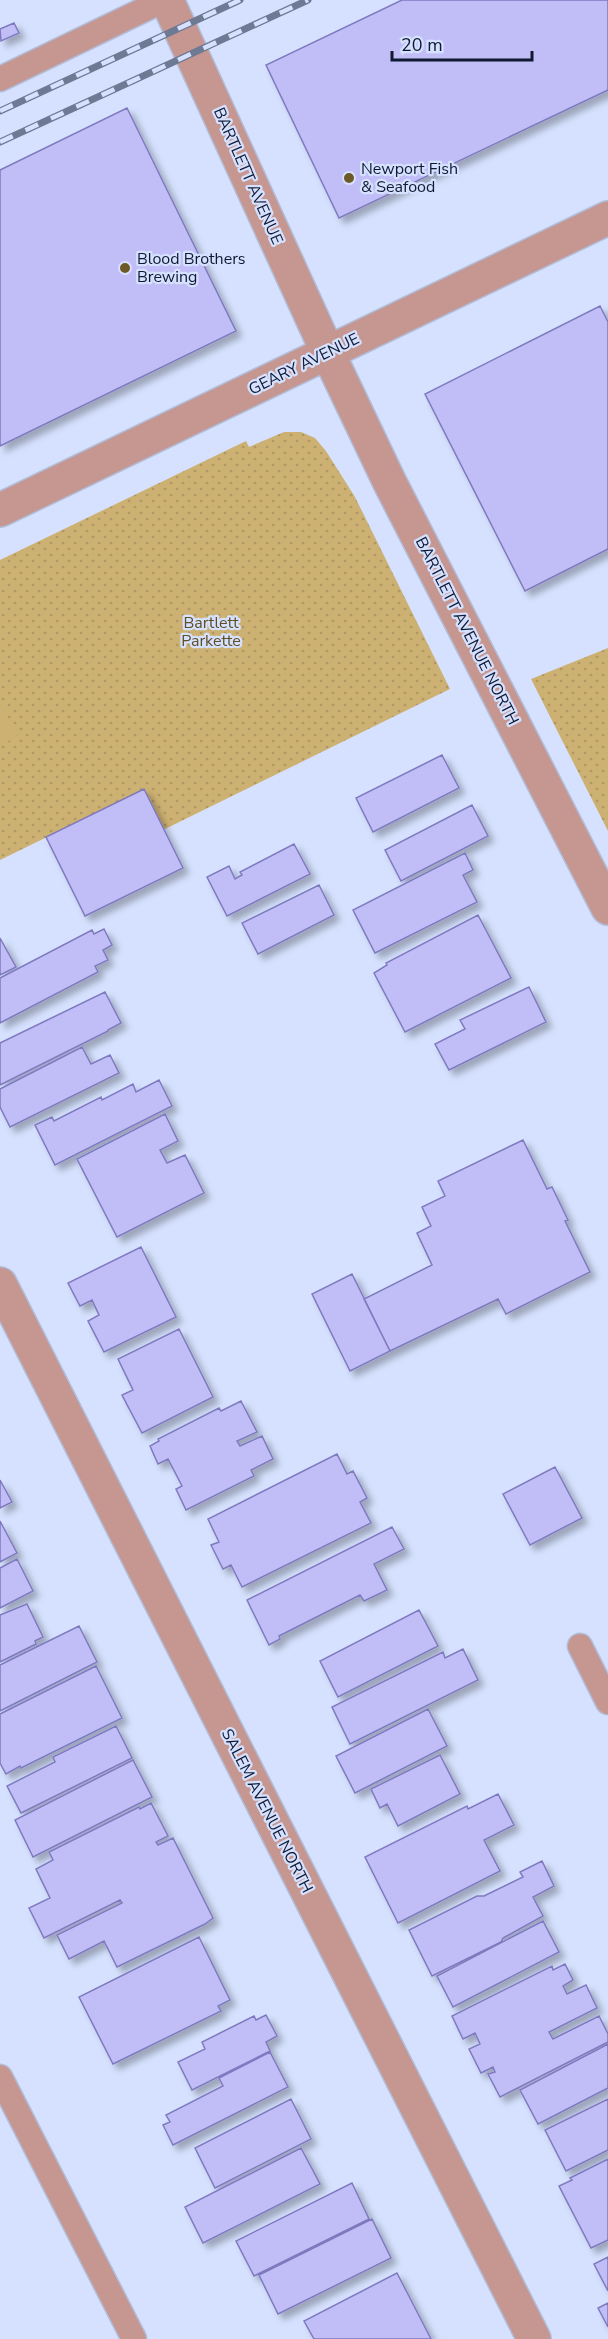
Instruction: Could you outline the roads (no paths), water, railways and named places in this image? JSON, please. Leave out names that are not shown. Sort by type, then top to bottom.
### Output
[{"type":"street","name":"BARTLETT AVENUE","points":[[166,0],[328,353]]},
{"type":"street","name":"GEARY AVENUE","points":[[0,510],[608,218]]},
{"type":"street","name":"BARTLETT AVENUE NORTH","points":[[328,353],[390,483],[608,908]]},
{"type":"street","name":"SALEM AVENUE NORTH","points":[[0,1284],[534,2339]]},
{"type":"lane","points":[[0,79],[166,0]]},
{"type":"lane","points":[[580,1646],[608,1702]]},
{"type":"lane","points":[[0,2077],[134,2339]]},
{"type":"railway","points":[[0,111],[240,0]]},
{"type":"railway","points":[[0,142],[308,0]]},
{"type":"place","name":"Newport Fish & Seafood","points":[[349,178]]},
{"type":"place","name":"Blood Brothers Brewing","points":[[125,268]]},
{"type":"park label","name":"Bartlett Parkette","points":[[211,632]]}]
